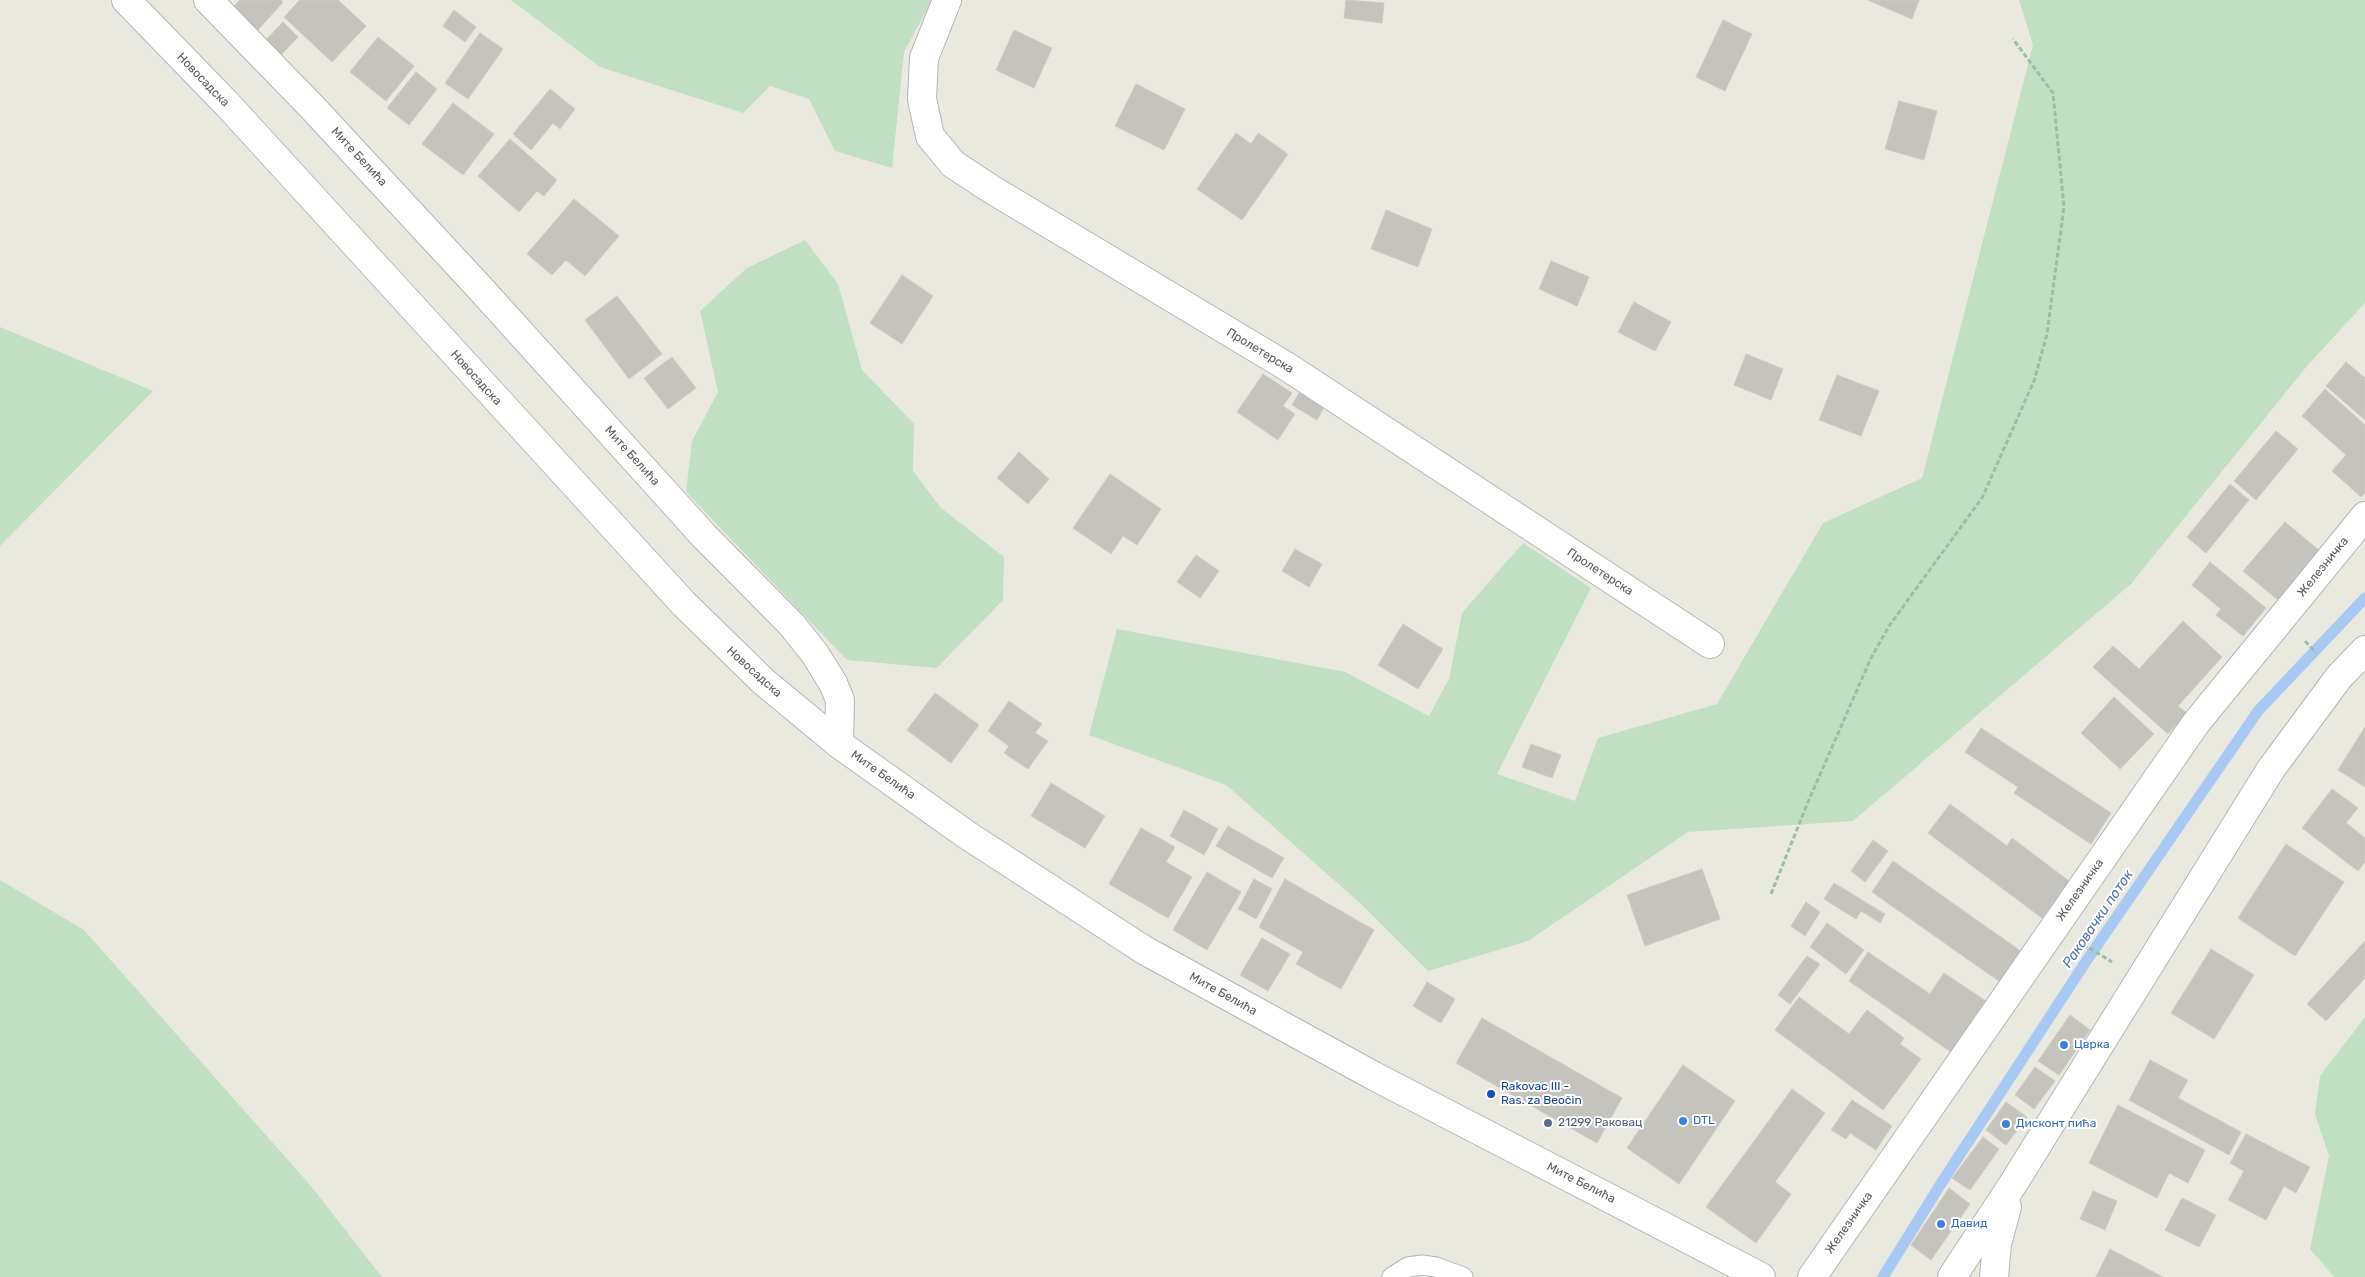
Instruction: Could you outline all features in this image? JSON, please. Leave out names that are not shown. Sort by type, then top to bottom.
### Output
[{"type":"street","name":"Новосадска","points":[[126,0],[227,104],[684,604],[764,682],[839,744]]},
{"type":"street","name":"Мите Белића","points":[[208,0],[312,107],[480,287],[704,536],[792,626],[815,654],[833,683],[840,700],[839,744],[967,835],[1144,950],[1374,1076],[1761,1277]]},
{"type":"street","name":"Пролетерска","points":[[947,0],[924,58],[922,99],[930,136],[953,164],[991,189],[1286,366],[1710,644]]},
{"type":"street","name":"Железничка","points":[[1812,1277],[2196,723],[2365,516]]},
{"type":"street","points":[[1952,1277],[2013,1184],[2271,769],[2339,677],[2365,650]]},
{"type":"street","points":[[1994,1277],[1997,1244],[2013,1184]]},
{"type":"lane","points":[[1392,1277],[1408,1267],[1422,1265],[1463,1277]]},
{"type":"path","points":[[1771,894],[1808,802],[1871,658],[1889,626],[1982,498],[2034,381],[2047,334],[2064,207],[2053,93],[2013,39]]},
{"type":"path","points":[[2283,616],[2339,677]]},
{"type":"path","points":[[2055,926],[2140,980]]},
{"type":"green space","points":[[511,0],[932,0],[904,52],[892,168],[835,151],[809,99],[770,86],[743,113],[600,67]]},
{"type":"green space","points":[[2019,0],[2365,0],[2365,303],[2307,366],[2131,584],[1853,821],[1688,832],[1528,941],[1428,971],[1359,902],[1226,785],[1089,735],[1117,629],[1345,672],[1429,716],[1449,679],[1462,613],[1523,543],[1591,588],[1497,774],[1575,801],[1598,738],[1717,704],[1823,523],[1922,478],[2033,45]]},
{"type":"green space","points":[[805,240],[838,284],[862,370],[914,424],[913,471],[941,508],[1004,557],[1003,600],[937,668],[847,660],[686,492],[692,441],[718,392],[700,311],[747,268]]},
{"type":"green space","points":[[0,327],[153,391],[0,546]]},
{"type":"green space","points":[[0,880],[84,930],[311,1186],[382,1277],[0,1277]]},
{"type":"green space","points":[[2365,1017],[2365,1277],[2334,1277],[2310,1249],[2329,1156],[2315,1114],[2320,1076]]},
{"type":"building","points":[[240,0],[281,0],[283,2],[258,30],[233,7]]},
{"type":"building","points":[[300,0],[338,0],[366,26],[332,62],[284,17]]},
{"type":"building","points":[[1346,0],[1384,3],[1382,23],[1344,18]]},
{"type":"building","points":[[1868,0],[1919,0],[1912,19]]},
{"type":"building","points":[[454,10],[476,27],[465,42],[443,26]]},
{"type":"building","points":[[1723,20],[1752,34],[1725,91],[1696,77]]},
{"type":"building","points":[[283,22],[298,37],[278,58],[262,44]]},
{"type":"building","points":[[1014,30],[1052,48],[1034,88],[996,70]]},
{"type":"building","points":[[480,33],[503,49],[468,99],[445,83]]},
{"type":"building","points":[[378,37],[414,66],[386,101],[350,72]]},
{"type":"building","points":[[416,72],[437,89],[409,125],[387,108]]},
{"type":"building","points":[[1136,84],[1185,109],[1164,150],[1115,126]]},
{"type":"building","points":[[550,89],[575,109],[560,129],[553,123],[531,150],[513,134]]},
{"type":"building","points":[[1899,101],[1937,111],[1924,160],[1885,149]]},
{"type":"building","points":[[453,103],[494,134],[463,175],[422,144]]},
{"type":"building","points":[[1236,133],[1251,144],[1258,133],[1288,154],[1242,220],[1197,189]]},
{"type":"building","points":[[510,139],[557,180],[544,196],[537,191],[519,212],[478,176]]},
{"type":"building","points":[[574,199],[619,236],[585,276],[566,260],[552,275],[527,254]]},
{"type":"building","points":[[1386,210],[1432,229],[1418,267],[1371,249]]},
{"type":"building","points":[[1551,261],[1589,277],[1577,306],[1539,289]]},
{"type":"building","points":[[902,275],[933,296],[902,344],[870,323]]},
{"type":"building","points":[[617,296],[662,354],[629,379],[585,320]]},
{"type":"building","points":[[1634,302],[1671,322],[1655,351],[1618,332]]},
{"type":"building","points":[[1746,354],[1783,369],[1771,400],[1734,385]]},
{"type":"building","points":[[672,357],[696,388],[668,409],[644,378]]},
{"type":"building","points":[[2346,362],[2365,378],[2365,420],[2326,386]]},
{"type":"building","points":[[1263,374],[1292,393],[1283,406],[1295,414],[1278,440],[1237,412]]},
{"type":"building","points":[[1837,375],[1879,391],[1861,436],[1819,420]]},
{"type":"building","points":[[1302,388],[1327,402],[1317,420],[1292,405]]},
{"type":"building","points":[[2325,389],[2365,425],[2365,493],[2361,497],[2332,471],[2346,455],[2302,416]]},
{"type":"building","points":[[2276,431],[2298,449],[2256,500],[2234,481]]},
{"type":"building","points":[[1019,452],[1049,479],[1028,504],[997,478]]},
{"type":"building","points":[[1110,474],[1161,509],[1137,545],[1123,536],[1111,554],[1073,528]]},
{"type":"building","points":[[2230,484],[2249,500],[2206,553],[2187,537]]},
{"type":"building","points":[[2285,522],[2320,551],[2278,600],[2243,571]]},
{"type":"building","points":[[1295,549],[1322,564],[1309,587],[1282,571]]},
{"type":"building","points":[[1196,555],[1219,571],[1200,598],[1177,582]]},
{"type":"building","points":[[2210,562],[2266,608],[2243,636],[2216,615],[2221,609],[2192,585]]},
{"type":"building","points":[[2183,621],[2222,657],[2178,706],[2187,713],[2168,734],[2093,667],[2113,646],[2139,669]]},
{"type":"building","points":[[1403,624],[1443,649],[1418,689],[1378,665]]},
{"type":"building","points":[[935,693],[979,725],[951,763],[907,730]]},
{"type":"building","points":[[2114,697],[2154,734],[2120,769],[2081,733]]},
{"type":"building","points":[[1009,701],[1042,724],[1035,733],[1048,741],[1028,769],[1004,753],[1009,746],[988,731]]},
{"type":"building","points":[[2365,727],[2365,787],[2338,770]]},
{"type":"building","points":[[1981,728],[2111,813],[2091,844],[2014,793],[2018,787],[1965,752]]},
{"type":"building","points":[[1531,744],[1561,755],[1552,778],[1522,767]]},
{"type":"building","points":[[1051,783],[1105,816],[1085,848],[1031,816]]},
{"type":"building","points":[[2332,789],[2358,808],[2346,823],[2365,838],[2365,862],[2358,871],[2302,828]]},
{"type":"building","points":[[1950,804],[2007,846],[2012,838],[2069,881],[2042,918],[1928,833]]},
{"type":"building","points":[[1184,810],[1218,829],[1204,855],[1170,836]]},
{"type":"building","points":[[1228,826],[1284,858],[1272,878],[1216,846]]},
{"type":"building","points":[[1141,828],[1175,847],[1166,862],[1192,877],[1168,918],[1109,884]]},
{"type":"building","points":[[1873,840],[1888,851],[1865,882],[1851,871]]},
{"type":"building","points":[[2286,844],[2344,882],[2295,956],[2238,918]]},
{"type":"building","points":[[1893,861],[2022,952],[2000,982],[1872,892]]},
{"type":"building","points":[[1702,869],[1720,919],[1645,946],[1627,895]]},
{"type":"building","points":[[1207,872],[1241,892],[1207,950],[1173,930]]},
{"type":"building","points":[[1254,879],[1272,889],[1256,919],[1238,909]]},
{"type":"building","points":[[1285,879],[1374,930],[1341,989],[1296,964],[1303,952],[1259,927]]},
{"type":"building","points":[[1834,883],[1885,914],[1880,923],[1861,911],[1856,919],[1824,899]]},
{"type":"building","points":[[1806,902],[1820,912],[1805,936],[1791,926]]},
{"type":"building","points":[[1827,923],[1864,950],[1846,974],[1810,947]]},
{"type":"building","points":[[1262,938],[1290,954],[1268,991],[1240,975]]},
{"type":"building","points":[[2365,941],[2365,978],[2326,1021],[2307,1004]]},
{"type":"building","points":[[2211,949],[2254,975],[2214,1039],[2171,1013]]},
{"type":"building","points":[[1868,952],[1930,994],[1944,973],[1986,1001],[1951,1052],[1849,981]]},
{"type":"building","points":[[1807,956],[1820,964],[1790,1004],[1778,995]]},
{"type":"building","points":[[1427,982],[1455,999],[1441,1023],[1413,1006]]},
{"type":"building","points":[[1799,997],[1849,1034],[1867,1010],[1904,1038],[1900,1044],[1921,1059],[1883,1110],[1775,1030]]},
{"type":"building","name":"Цврка","points":[[2070,1015],[2090,1030],[2059,1075],[2038,1061]]},
{"type":"building","points":[[1482,1018],[1622,1098],[1597,1143],[1456,1063]]},
{"type":"building","points":[[2150,1060],[2188,1080],[2178,1098],[2241,1132],[2229,1155],[2129,1100]]},
{"type":"building","name":"DTL","points":[[1683,1065],[1735,1101],[1679,1184],[1627,1148]]},
{"type":"building","points":[[2035,1067],[2055,1081],[2034,1109],[2015,1095]]},
{"type":"building","points":[[1792,1089],[1825,1113],[1775,1182],[1791,1194],[1756,1243],[1706,1207]]},
{"type":"building","points":[[1852,1100],[1892,1126],[1876,1150],[1850,1133],[1846,1139],[1831,1130]]},
{"type":"building","name":"Дисконт пића","points":[[2006,1102],[2027,1117],[2006,1145],[1986,1130]]},
{"type":"building","points":[[2118,1105],[2205,1150],[2188,1183],[2169,1173],[2157,1198],[2089,1163]]},
{"type":"building","points":[[2246,1134],[2310,1167],[2296,1193],[2284,1186],[2266,1220],[2228,1200],[2244,1171],[2230,1163]]},
{"type":"building","points":[[1983,1137],[1999,1149],[1970,1190],[1952,1178]]},
{"type":"building","name":"Давид","points":[[1949,1188],[1970,1204],[1931,1260],[1911,1245]]},
{"type":"building","points":[[2093,1191],[2117,1201],[2105,1230],[2080,1219]]},
{"type":"building","points":[[2182,1198],[2216,1215],[2199,1247],[2165,1230]]},
{"type":"building","points":[[2110,1249],[2163,1277],[2096,1277]]},
{"type":"waterway","name":"Раковачки поток","points":[[1883,1277],[1942,1182],[2085,963],[2258,711],[2365,598]]},
{"type":"place","name":"Цврка","points":[[2064,1045]]},
{"type":"place","name":"Rakovac III - Ras. za Beočin","points":[[1491,1094]]},
{"type":"place","name":"DTL","points":[[1683,1121]]},
{"type":"place","name":"21299 Раковац","points":[[1548,1123]]},
{"type":"place","name":"Дисконт пића","points":[[2006,1124]]},
{"type":"place","name":"Давид","points":[[1941,1224]]}]
